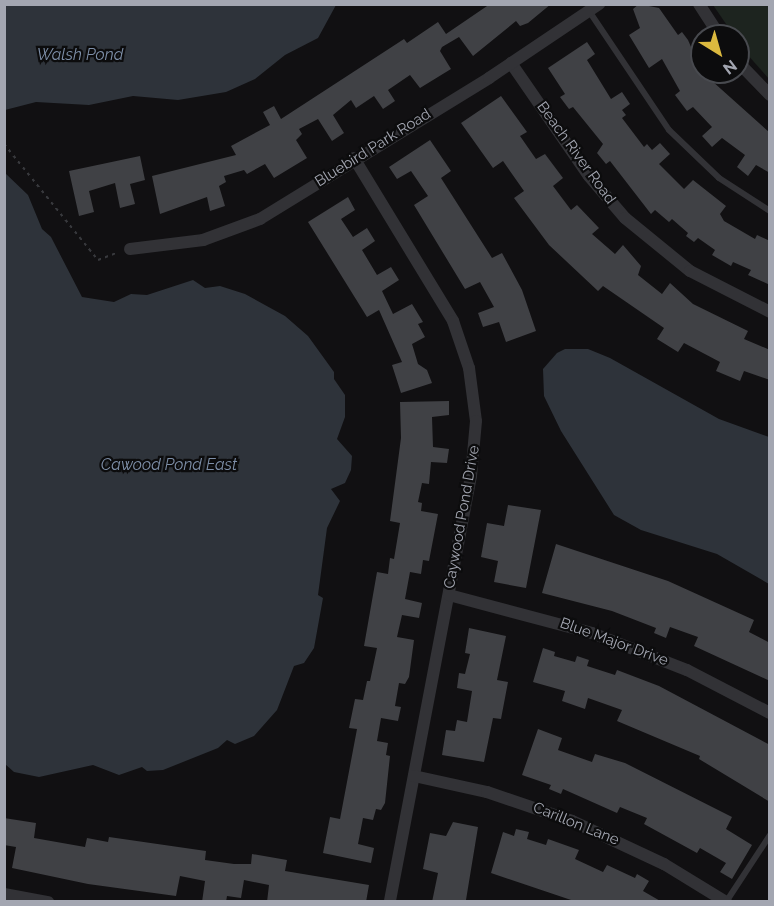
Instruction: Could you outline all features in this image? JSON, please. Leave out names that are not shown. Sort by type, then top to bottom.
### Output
[{"type":"street","points":[[699,4],[712,24]]},
{"type":"street","name":"Bluebird Park Road","points":[[130,249],[189,243],[239,228],[272,212],[354,158],[512,63],[594,8]]},
{"type":"street","name":"Beach River Road","points":[[512,63],[589,176],[625,218],[690,271],[770,312]]},
{"type":"street","points":[[750,74],[770,95]]},
{"type":"street","name":"Caywood Pond Drive","points":[[354,158],[448,310],[472,382],[475,448],[390,902]]},
{"type":"street","name":"Blue Major Drive","points":[[449,596],[592,633],[687,670],[770,713]]},
{"type":"street","name":"Carillon Lane","points":[[414,776],[488,792],[572,821],[664,864],[726,902]]},
{"type":"street","points":[[4,894],[48,902]]},
{"type":"lane","points":[[594,8],[669,130],[719,178],[770,211]]},
{"type":"lane","points":[[726,902],[770,835]]},
{"type":"path","points":[[4,144],[98,261],[130,249]]},
{"type":"shaded area","points":[[713,5],[769,5],[769,79],[750,58],[750,24],[726,24]]},
{"type":"water","name":"Walsh Pond","points":[[4,5],[336,5],[318,38],[285,55],[255,79],[226,92],[178,100],[133,96],[89,105],[36,102],[5,110]]},
{"type":"water","name":"Cawood Pond East","points":[[4,172],[28,195],[42,229],[51,237],[82,297],[114,302],[131,294],[147,295],[193,280],[205,288],[220,286],[245,294],[285,316],[308,336],[334,372],[334,379],[345,395],[345,417],[337,439],[352,456],[351,470],[345,483],[331,489],[340,501],[327,528],[318,595],[323,598],[314,648],[304,663],[294,666],[277,710],[254,736],[235,744],[227,740],[218,748],[163,770],[147,771],[142,767],[119,775],[93,765],[39,777],[14,772],[5,764]]},
{"type":"water","points":[[565,349],[588,349],[610,358],[719,419],[769,437],[769,584],[717,554],[641,530],[614,515],[561,431],[544,396],[543,369],[557,353]]},
{"type":"building","points":[[490,4],[551,4],[528,23],[520,26],[516,21],[473,56],[459,37],[442,47],[440,51],[451,69],[420,88],[410,75],[388,90],[395,101],[383,109],[374,96],[356,108],[351,100],[333,115],[344,133],[332,141],[318,119],[299,129],[302,134],[296,140],[307,158],[274,178],[265,164],[247,174],[244,170],[224,176],[226,182],[219,186],[225,206],[210,211],[207,197],[160,214],[152,176],[236,155],[231,146],[270,125],[263,112],[274,106],[281,119],[404,39],[407,43],[438,22],[446,34]]},
{"type":"building","points":[[639,4],[659,8],[678,35],[682,32],[690,45],[690,84],[715,84],[770,133],[770,173],[756,165],[748,176],[737,167],[745,155],[722,138],[712,147],[702,136],[712,127],[693,107],[687,111],[675,95],[680,91],[662,59],[649,68],[629,35],[640,28],[633,9]]},
{"type":"building","points":[[587,42],[595,54],[587,60],[611,99],[622,92],[630,104],[622,110],[626,115],[622,118],[644,147],[647,144],[652,150],[660,143],[670,154],[659,164],[684,189],[693,180],[726,206],[720,214],[724,221],[755,239],[757,235],[770,241],[770,285],[748,275],[751,270],[733,262],[731,266],[712,255],[715,250],[698,238],[694,242],[686,236],[688,233],[672,219],[669,222],[655,210],[651,214],[610,161],[606,164],[597,153],[603,144],[573,107],[569,109],[560,97],[565,94],[548,68]]},
{"type":"building","points":[[501,96],[527,132],[520,136],[536,159],[545,154],[563,178],[553,186],[571,210],[577,205],[599,228],[592,234],[615,254],[623,245],[641,266],[638,275],[662,294],[670,283],[693,304],[748,331],[744,339],[770,350],[770,380],[744,371],[740,381],[716,371],[720,362],[684,343],[678,352],[657,339],[664,328],[603,286],[598,291],[549,245],[514,198],[524,191],[503,161],[493,168],[461,123]]},
{"type":"building","points":[[430,140],[451,171],[441,178],[492,258],[502,253],[522,290],[536,331],[506,342],[499,322],[483,327],[478,313],[494,307],[480,282],[465,289],[414,205],[428,196],[411,171],[397,179],[389,167]]},
{"type":"building","points":[[140,156],[145,180],[130,184],[135,204],[120,208],[115,183],[89,191],[94,212],[79,216],[69,171]]},
{"type":"building","points":[[348,197],[355,210],[341,219],[353,237],[367,228],[375,241],[362,250],[377,275],[391,267],[399,280],[382,291],[393,314],[412,304],[423,322],[418,324],[425,337],[412,344],[418,364],[427,370],[432,383],[401,393],[392,365],[402,362],[379,310],[367,317],[308,222]]},
{"type":"building","points":[[449,401],[449,415],[432,417],[433,447],[449,449],[447,463],[431,462],[429,484],[422,483],[418,502],[422,503],[421,511],[438,514],[429,561],[423,560],[421,574],[410,572],[405,599],[422,603],[419,618],[402,615],[397,637],[414,640],[409,677],[405,684],[399,683],[395,706],[401,707],[398,721],[381,718],[377,741],[388,743],[386,755],[390,756],[385,803],[381,810],[376,809],[373,820],[363,818],[358,844],[374,848],[371,863],[323,853],[330,817],[340,819],[357,729],[349,728],[355,699],[363,700],[367,681],[370,681],[377,648],[364,646],[377,572],[388,574],[390,558],[394,559],[400,523],[390,521],[401,438],[400,402]]},
{"type":"building","points":[[508,505],[541,510],[526,588],[494,582],[498,561],[481,557],[487,523],[504,526]]},
{"type":"building","points":[[556,544],[668,581],[754,620],[749,632],[770,643],[770,681],[694,646],[698,637],[670,627],[666,638],[654,633],[656,628],[612,611],[542,593]]},
{"type":"building","points":[[469,628],[506,636],[497,680],[508,682],[501,719],[493,718],[484,762],[442,755],[446,730],[455,731],[457,720],[467,722],[472,691],[457,688],[459,673],[465,674],[470,654],[465,653]]},
{"type":"building","points":[[543,648],[555,652],[554,656],[575,662],[577,656],[589,660],[587,666],[615,675],[617,670],[659,686],[770,745],[770,802],[699,759],[700,756],[617,721],[622,710],[588,698],[585,709],[562,701],[565,691],[533,682]]},
{"type":"building","points":[[538,729],[562,738],[558,750],[592,762],[595,754],[625,763],[732,817],[726,829],[752,845],[732,879],[720,872],[726,863],[700,848],[697,853],[644,824],[647,818],[620,807],[617,813],[563,789],[561,794],[549,789],[551,785],[522,775]]},
{"type":"building","points":[[4,818],[36,823],[34,838],[85,847],[87,838],[108,842],[109,837],[206,851],[205,860],[234,864],[251,864],[252,854],[287,860],[285,871],[369,885],[366,902],[267,902],[269,885],[244,880],[241,898],[227,896],[226,902],[202,902],[205,881],[180,876],[176,896],[88,884],[12,868],[16,847],[4,845]]},
{"type":"building","points":[[453,822],[478,827],[466,900],[432,902],[438,873],[423,869],[430,833],[446,836]]},
{"type":"building","points":[[516,829],[529,832],[527,839],[546,845],[548,839],[579,850],[575,859],[603,872],[607,865],[635,878],[637,874],[649,881],[643,891],[662,902],[577,902],[491,873],[503,832],[514,836]]}]
